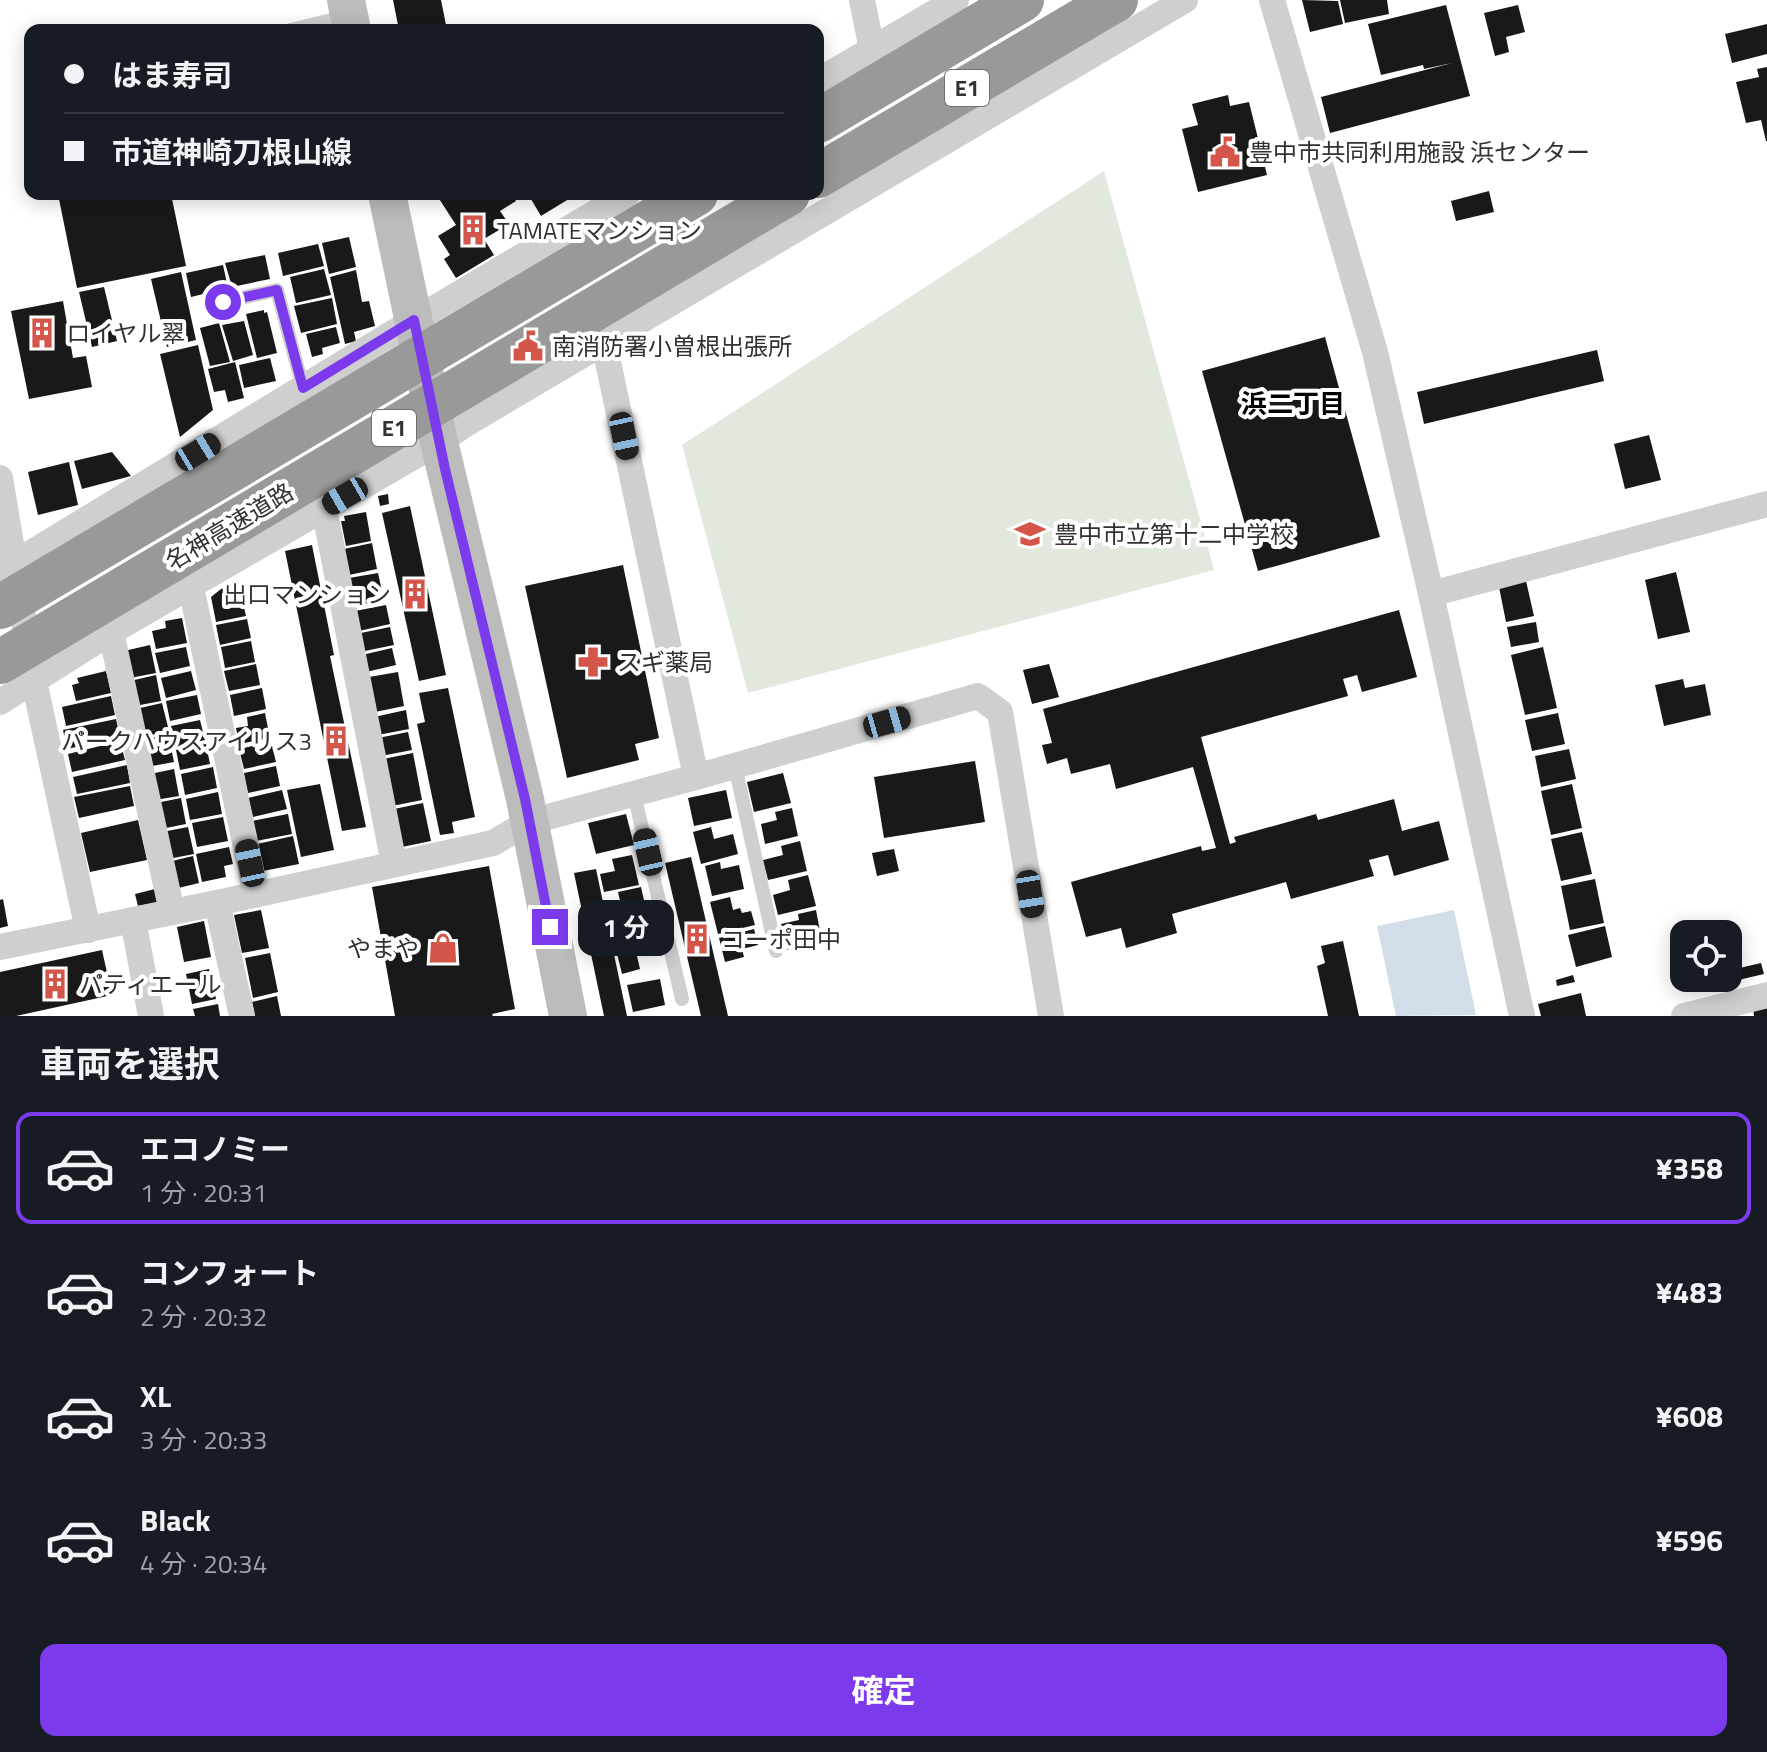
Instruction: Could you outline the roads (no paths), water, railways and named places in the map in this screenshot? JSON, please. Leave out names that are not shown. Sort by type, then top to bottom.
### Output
[{"type":"highway","name":"E1","points":[[824,117],[1022,0]]},
{"type":"highway","name":"E1","points":[[824,172],[1116,0]]},
{"type":"highway","name":"名神高速道路","points":[[0,607],[686,200]]},
{"type":"highway","name":"名神高速道路","points":[[17,672],[778,200]]},
{"type":"street","points":[[862,0],[872,50]]},
{"type":"street","points":[[824,78],[956,0]]},
{"type":"street","points":[[0,702],[17,672],[111,632],[191,587],[1185,0]]},
{"type":"street","points":[[1272,0],[1375,352],[1522,1016]]},
{"type":"street","points":[[388,200],[439,442],[529,822],[568,1016]]},
{"type":"street","points":[[7,568],[617,200]]},
{"type":"street","points":[[604,343],[696,777]]},
{"type":"street","points":[[0,480],[17,672],[88,930]]},
{"type":"street","points":[[1431,594],[1767,504]]},
{"type":"street","points":[[324,508],[394,864]]},
{"type":"street","points":[[191,587],[256,894]]},
{"type":"street","points":[[111,632],[172,912]]},
{"type":"street","points":[[0,947],[493,843],[529,822],[978,696],[1000,712],[1051,1016]]},
{"type":"street","points":[[217,903],[242,1016]]},
{"type":"street","points":[[133,920],[151,1016]]},
{"type":"street","points":[[1684,1016],[1767,995]]},
{"type":"lane","points":[[314,24],[349,15]]},
{"type":"lane","points":[[223,302],[277,290],[303,388]]},
{"type":"lane","points":[[735,766],[776,951]]},
{"type":"lane","points":[[634,794],[682,999]]},
{"type":"place","name":"豊中市共同利用施設 浜センター","points":[[1225,152]]},
{"type":"place","name":"TAMATEマンション","points":[[473,230]]},
{"type":"place","name":"ロイヤル翠","points":[[42,333]]},
{"type":"place","name":"南消防署小曽根出張所","points":[[528,346]]},
{"type":"place","name":"豊中市立第十二中学校","points":[[1030,534]]},
{"type":"place","name":"出口マンション","points":[[415,594]]},
{"type":"place","name":"スギ薬局","points":[[593,662]]},
{"type":"place","name":"パークハウスアイリス3","points":[[336,741]]},
{"type":"place","name":"コーポ田中","points":[[697,939]]},
{"type":"place","name":"やまや","points":[[443,948]]},
{"type":"place","name":"パティエール","points":[[55,984]]},
{"type":"district","name":"浜二丁目","points":[[1293,403]]}]
